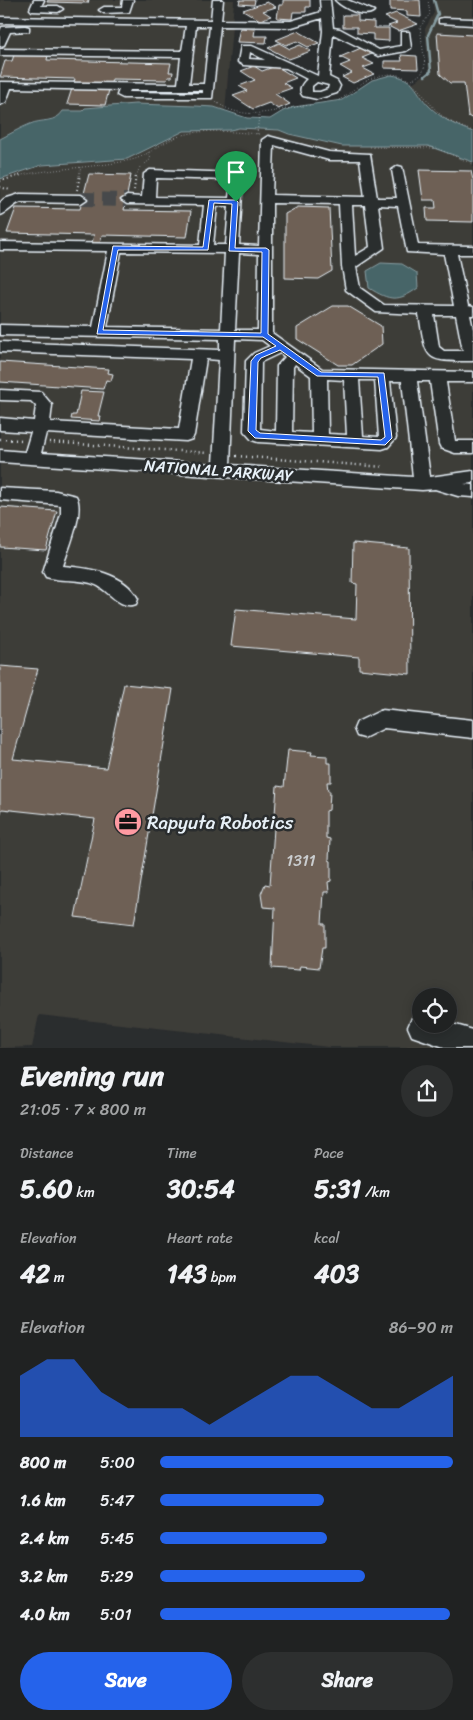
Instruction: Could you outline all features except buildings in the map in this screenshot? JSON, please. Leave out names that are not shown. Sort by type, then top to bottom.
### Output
[{"type":"street","points":[[39,0],[35,9],[72,9]]},
{"type":"street","points":[[208,92],[214,15],[218,0]]},
{"type":"street","points":[[280,64],[288,65],[318,79],[328,31],[325,0]]},
{"type":"street","points":[[340,0],[360,10],[369,11]]},
{"type":"street","points":[[90,10],[130,7]]},
{"type":"street","points":[[0,20],[191,22],[214,15],[262,23],[277,31],[326,14]]},
{"type":"street","points":[[0,43],[6,29],[28,29],[31,20]]},
{"type":"street","points":[[443,21],[473,22]]},
{"type":"street","points":[[183,87],[191,22]]},
{"type":"street","points":[[328,31],[336,31],[366,47],[406,48],[406,34]]},
{"type":"street","points":[[0,52],[187,54]]},
{"type":"street","points":[[125,86],[123,95],[208,92]]},
{"type":"street","points":[[2,92],[125,86],[183,87],[208,92]]},
{"type":"street","points":[[265,335],[268,140],[329,156],[366,156],[377,248],[350,266]]},
{"type":"street","points":[[398,170],[412,249],[473,250]]},
{"type":"street","points":[[148,200],[150,174],[237,176],[221,470]]},
{"type":"street","points":[[0,211],[8,202],[20,198],[78,199]]},
{"type":"street","points":[[266,199],[404,202]]},
{"type":"street","points":[[127,200],[236,202]]},
{"type":"street","points":[[344,201],[353,290],[381,309],[468,311]]},
{"type":"street","points":[[206,249],[211,202]]},
{"type":"street","points":[[0,246],[266,250]]},
{"type":"street","points":[[99,332],[115,248]]},
{"type":"street","points":[[426,310],[432,349],[441,356],[472,356],[468,311],[450,250]]},
{"type":"street","points":[[0,330],[265,335],[319,374],[473,377]]},
{"type":"street","points":[[0,347],[227,355]]},
{"type":"street","points":[[281,347],[259,356],[254,361],[252,431],[258,436],[382,443],[388,438],[382,375]]},
{"type":"street","points":[[0,424],[186,436],[199,354]]},
{"type":"street","points":[[284,438],[285,366],[294,356]]},
{"type":"street","points":[[319,374],[320,439]]},
{"type":"street","points":[[351,374],[355,441]]},
{"type":"street","points":[[409,376],[429,483]]},
{"type":"street","points":[[437,376],[447,444],[455,447],[473,447]]},
{"type":"street","points":[[0,395],[35,396],[44,405],[43,417],[31,458]]},
{"type":"street","name":"NATIONAL PARKWAY","points":[[0,456],[429,483],[458,490],[473,491]]},
{"type":"street","name":"NATIONAL PARKWAY","points":[[429,483],[454,478],[473,477]]},
{"type":"street","points":[[0,494],[56,497],[70,501],[70,514],[52,572],[93,575],[116,587],[129,599]]},
{"type":"street","points":[[364,729],[382,719],[473,729]]},
{"type":"street","points":[[440,1033],[473,1043]]},
{"type":"path","points":[[412,80],[422,73],[425,65],[420,27],[430,14],[428,0]]},
{"type":"path","points":[[338,101],[374,77],[392,74],[406,76],[412,80],[440,113],[457,126],[473,131]]},
{"type":"path","points":[[208,92],[209,100],[219,102],[227,110],[259,115],[288,107],[316,104]]},
{"type":"path","points":[[257,134],[259,115]]},
{"type":"path","points":[[0,181],[42,170],[81,167],[135,159],[148,152]]},
{"type":"path","points":[[78,199],[81,167]]},
{"type":"shaded area","points":[[0,0],[234,0],[225,112],[214,107],[147,104],[85,108],[82,111],[64,111],[61,116],[30,123],[0,139]]},
{"type":"shaded area","points":[[433,0],[473,0],[473,132],[445,120],[428,105],[412,83],[429,72],[425,29],[434,13]]},
{"type":"shaded area","points":[[239,128],[279,130],[342,146],[428,146],[473,162],[473,1047],[329,1047],[39,1015],[32,1047],[0,1048],[0,179],[42,165],[127,159],[184,131],[230,130]]},
{"type":"water","points":[[391,75],[406,79],[434,111],[455,125],[473,132],[473,162],[428,146],[342,146],[279,130],[239,128],[230,130],[184,131],[127,159],[42,165],[0,179],[0,139],[34,122],[52,119],[63,111],[82,111],[85,108],[135,104],[196,106],[214,107],[247,118],[270,119],[294,107],[342,100],[372,80]]},
{"type":"water","points":[[381,263],[402,264],[417,273],[418,288],[405,296],[394,298],[369,288],[367,271]]},
{"type":"waterway","points":[[425,76],[431,71],[428,35],[438,14],[434,0]]},
{"type":"tunnel","points":[[81,199],[127,200]]},
{"type":"place","name":"Rapyuta Robotics","points":[[128,822]]},
{"type":"route","points":[[236,202],[211,202],[206,249],[115,248],[99,332],[265,335],[319,374],[382,375],[388,438],[382,443],[258,436],[252,431],[254,361],[259,356],[281,347],[265,335],[266,250],[232,249],[236,202]]}]
